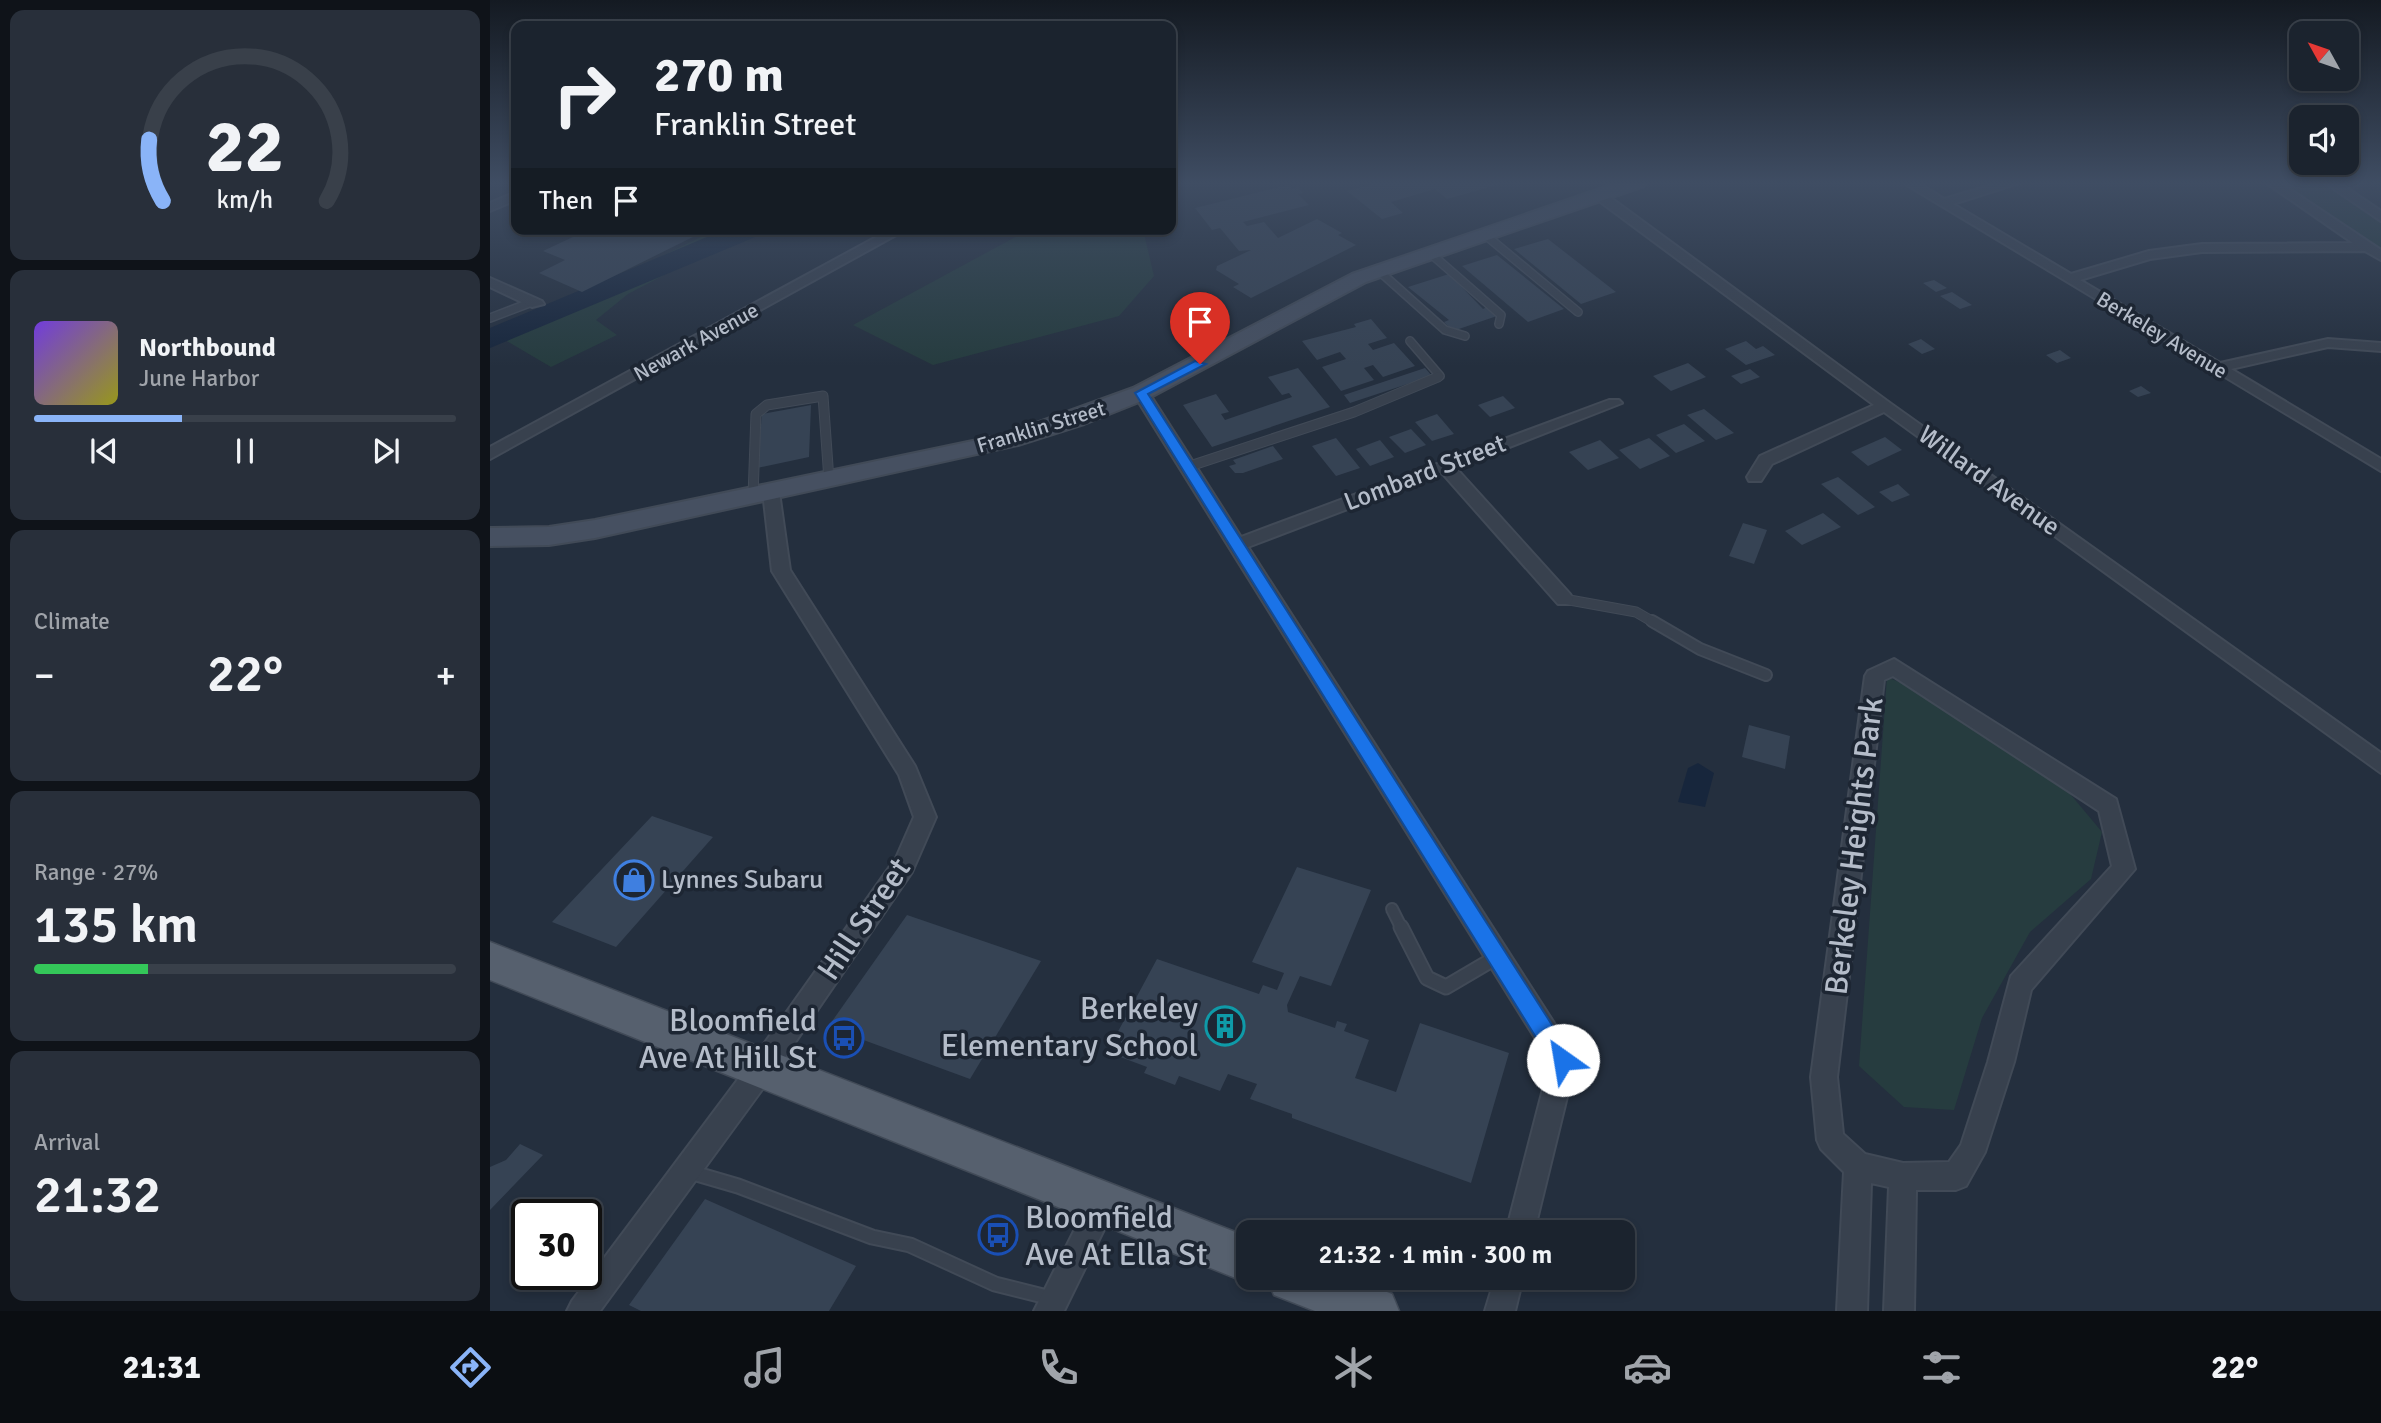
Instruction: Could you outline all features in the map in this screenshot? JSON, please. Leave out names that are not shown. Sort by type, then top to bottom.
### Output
[{"type":"main road","name":"Franklin Street","points":[[490,537],[526,538],[570,534],[1010,440],[1076,419],[1141,393],[1378,270],[1454,243]]},
{"type":"main road","points":[[490,961],[1236,1255]]},
{"type":"main road","points":[[1319,1290],[1364,1309]]},
{"type":"street","name":"Newark Avenue","points":[[490,454],[875,243]]},
{"type":"street","name":"Willard Avenue","points":[[1664,243],[2381,764]]},
{"type":"street","name":"Berkeley Avenue","points":[[2009,243],[2381,466]]},
{"type":"street","points":[[2361,243],[2381,256]]},
{"type":"street","points":[[2068,279],[2149,255],[2202,248],[2367,247]]},
{"type":"street","points":[[490,282],[535,303]]},
{"type":"street","points":[[2217,368],[2328,343],[2381,347]]},
{"type":"street","points":[[1141,393],[1563,1060],[1523,1220]]},
{"type":"street","name":"Lombard Street","points":[[1236,544],[1614,403]]},
{"type":"street","points":[[1755,477],[1766,460],[1885,406]]},
{"type":"street","points":[[1445,466],[1564,600]]},
{"type":"street","name":"Hill Street","points":[[582,1311],[763,1068],[904,865],[925,817],[908,772],[781,571],[762,494]]},
{"type":"street","name":"Berkeley Heights Park","points":[[1894,667],[2108,806],[2124,869],[2020,984],[2001,1062],[1972,1152],[1956,1176],[1903,1177],[1858,1166],[1830,1140],[1824,1077],[1875,677],[1894,667]]},
{"type":"street","points":[[1852,1311],[1858,1166]]},
{"type":"street","points":[[1899,1311],[1903,1177]]},
{"type":"street","points":[[1052,1305],[1103,1203]]},
{"type":"street","points":[[1500,1311],[1506,1290]]},
{"type":"lane","points":[[1495,243],[1578,312]]},
{"type":"lane","points":[[1429,252],[1501,315],[1499,324]]},
{"type":"lane","points":[[1378,270],[1445,330],[1465,336]]},
{"type":"lane","points":[[490,318],[535,303]]},
{"type":"lane","points":[[1187,467],[1354,412],[1440,376],[1410,341]]},
{"type":"lane","points":[[762,494],[756,414],[768,405],[823,396],[829,480]]},
{"type":"lane","points":[[1564,600],[1636,612],[1700,649],[1766,675]]},
{"type":"lane","points":[[1392,909],[1427,978],[1446,987],[1498,957]]},
{"type":"lane","points":[[686,1171],[738,1186],[872,1237],[910,1245],[995,1284],[1052,1305]]},
{"type":"green space","points":[[688,243],[725,243],[628,294],[596,320],[617,335],[551,367],[505,340],[593,290]]},
{"type":"green space","points":[[1004,243],[1146,243],[1154,276],[1119,316],[933,365],[853,325]]},
{"type":"green space","points":[[2371,243],[2381,243],[2381,250]]},
{"type":"green space","points":[[1887,677],[1915,689],[2061,783],[2102,832],[2091,879],[2030,932],[1982,1018],[1954,1110],[1904,1107],[1859,1066]]},
{"type":"water","points":[[1698,763],[1714,773],[1705,807],[1678,802],[1688,768]]},
{"type":"building","points":[[560,243],[680,243],[582,292],[539,273],[565,260],[543,251]]},
{"type":"building","points":[[1233,243],[1356,245],[1251,298],[1233,287],[1239,284],[1216,270],[1217,266],[1251,250],[1239,251]]},
{"type":"building","points":[[1534,243],[1553,243],[1616,292],[1581,304],[1514,249]]},
{"type":"building","points":[[1497,255],[1564,309],[1528,322],[1462,266]]},
{"type":"building","points":[[1449,274],[1483,309],[1487,307],[1497,316],[1453,331],[1444,322],[1449,320],[1408,287]]},
{"type":"building","points":[[1934,280],[1947,288],[1936,292],[1923,283]]},
{"type":"building","points":[[1952,292],[1972,305],[1960,309],[1940,296]]},
{"type":"building","points":[[1371,319],[1387,338],[1368,344],[1373,350],[1394,343],[1415,366],[1383,377],[1373,365],[1364,368],[1374,380],[1341,391],[1322,367],[1346,359],[1340,352],[1317,360],[1302,341],[1356,327],[1354,324]]},
{"type":"building","points":[[1921,339],[1935,349],[1922,354],[1908,344]]},
{"type":"building","points":[[1746,341],[1756,349],[1763,346],[1775,355],[1746,365],[1725,349]]},
{"type":"building","points":[[2060,350],[2071,358],[2057,363],[2046,355]]},
{"type":"building","points":[[1688,363],[1706,377],[1671,391],[1653,376]]},
{"type":"building","points":[[1298,368],[1330,407],[1212,447],[1183,405],[1216,394],[1229,412],[1221,414],[1225,420],[1292,397],[1289,393],[1282,395],[1268,377]]},
{"type":"building","points":[[1425,368],[1432,376],[1350,403],[1344,395]]},
{"type":"building","points":[[1750,369],[1760,377],[1741,384],[1731,376]]},
{"type":"building","points":[[2141,386],[2151,393],[2138,397],[2129,391]]},
{"type":"building","points":[[1503,396],[1515,408],[1490,417],[1478,405]]},
{"type":"building","points":[[811,405],[809,457],[757,468],[762,414]]},
{"type":"building","points":[[1704,409],[1734,433],[1716,440],[1687,415]]},
{"type":"building","points":[[1437,414],[1454,434],[1432,441],[1415,422]]},
{"type":"building","points":[[1684,424],[1705,441],[1676,453],[1656,435]]},
{"type":"building","points":[[1411,429],[1426,445],[1405,453],[1389,437]]},
{"type":"building","points":[[1885,437],[1902,450],[1868,466],[1851,452]]},
{"type":"building","points":[[1336,438],[1360,468],[1336,476],[1312,446]]},
{"type":"building","points":[[1649,438],[1670,456],[1640,469],[1619,450]]},
{"type":"building","points":[[1380,440],[1394,457],[1370,466],[1356,449]]},
{"type":"building","points":[[1600,440],[1619,458],[1588,470],[1569,452]]},
{"type":"building","points":[[1273,446],[1283,459],[1243,473],[1235,473],[1229,466],[1236,464],[1233,460]]},
{"type":"building","points":[[1838,477],[1875,507],[1858,515],[1821,484]]},
{"type":"building","points":[[1898,484],[1910,495],[1892,502],[1879,492]]},
{"type":"building","points":[[1823,513],[1841,527],[1802,545],[1785,531]]},
{"type":"building","points":[[1743,523],[1767,530],[1754,564],[1729,556]]},
{"type":"building","points":[[1749,725],[1790,736],[1785,769],[1742,757]]},
{"type":"building","name":"Lynnes Subaru","points":[[652,816],[713,837],[616,947],[552,922]]},
{"type":"building","name":"Berkeley Elementary School","points":[[1297,867],[1371,890],[1331,986],[1300,976],[1287,1005],[1288,1012],[1335,1028],[1337,1021],[1347,1024],[1344,1031],[1369,1040],[1355,1078],[1396,1092],[1420,1023],[1509,1053],[1471,1183],[1292,1118],[1292,1114],[1250,1099],[1257,1084],[1228,1074],[1220,1091],[1179,1076],[1175,1085],[1144,1073],[1147,1067],[1107,1052],[1157,959],[1259,994],[1263,985],[1277,990],[1284,973],[1252,962]]},
{"type":"building","points":[[907,915],[1041,961],[970,1079],[828,1027]]},
{"type":"building","points":[[520,1144],[543,1155],[490,1210],[490,1167],[506,1160]]},
{"type":"building","points":[[705,1199],[856,1266],[829,1311],[641,1311],[629,1305]]},
{"type":"waterway","points":[[490,339],[716,243]]},
{"type":"place","name":"Lynnes Subaru","points":[[634,880]]},
{"type":"place","name":"Berkeley Elementary School","points":[[1225,1026]]},
{"type":"place","name":"Bloomfield Ave At Hill St","points":[[844,1038]]},
{"type":"place","name":"Bloomfield Ave At Ella St","points":[[998,1235]]},
{"type":"route","points":[[1200,364],[1141,393],[1563,1060]]}]
